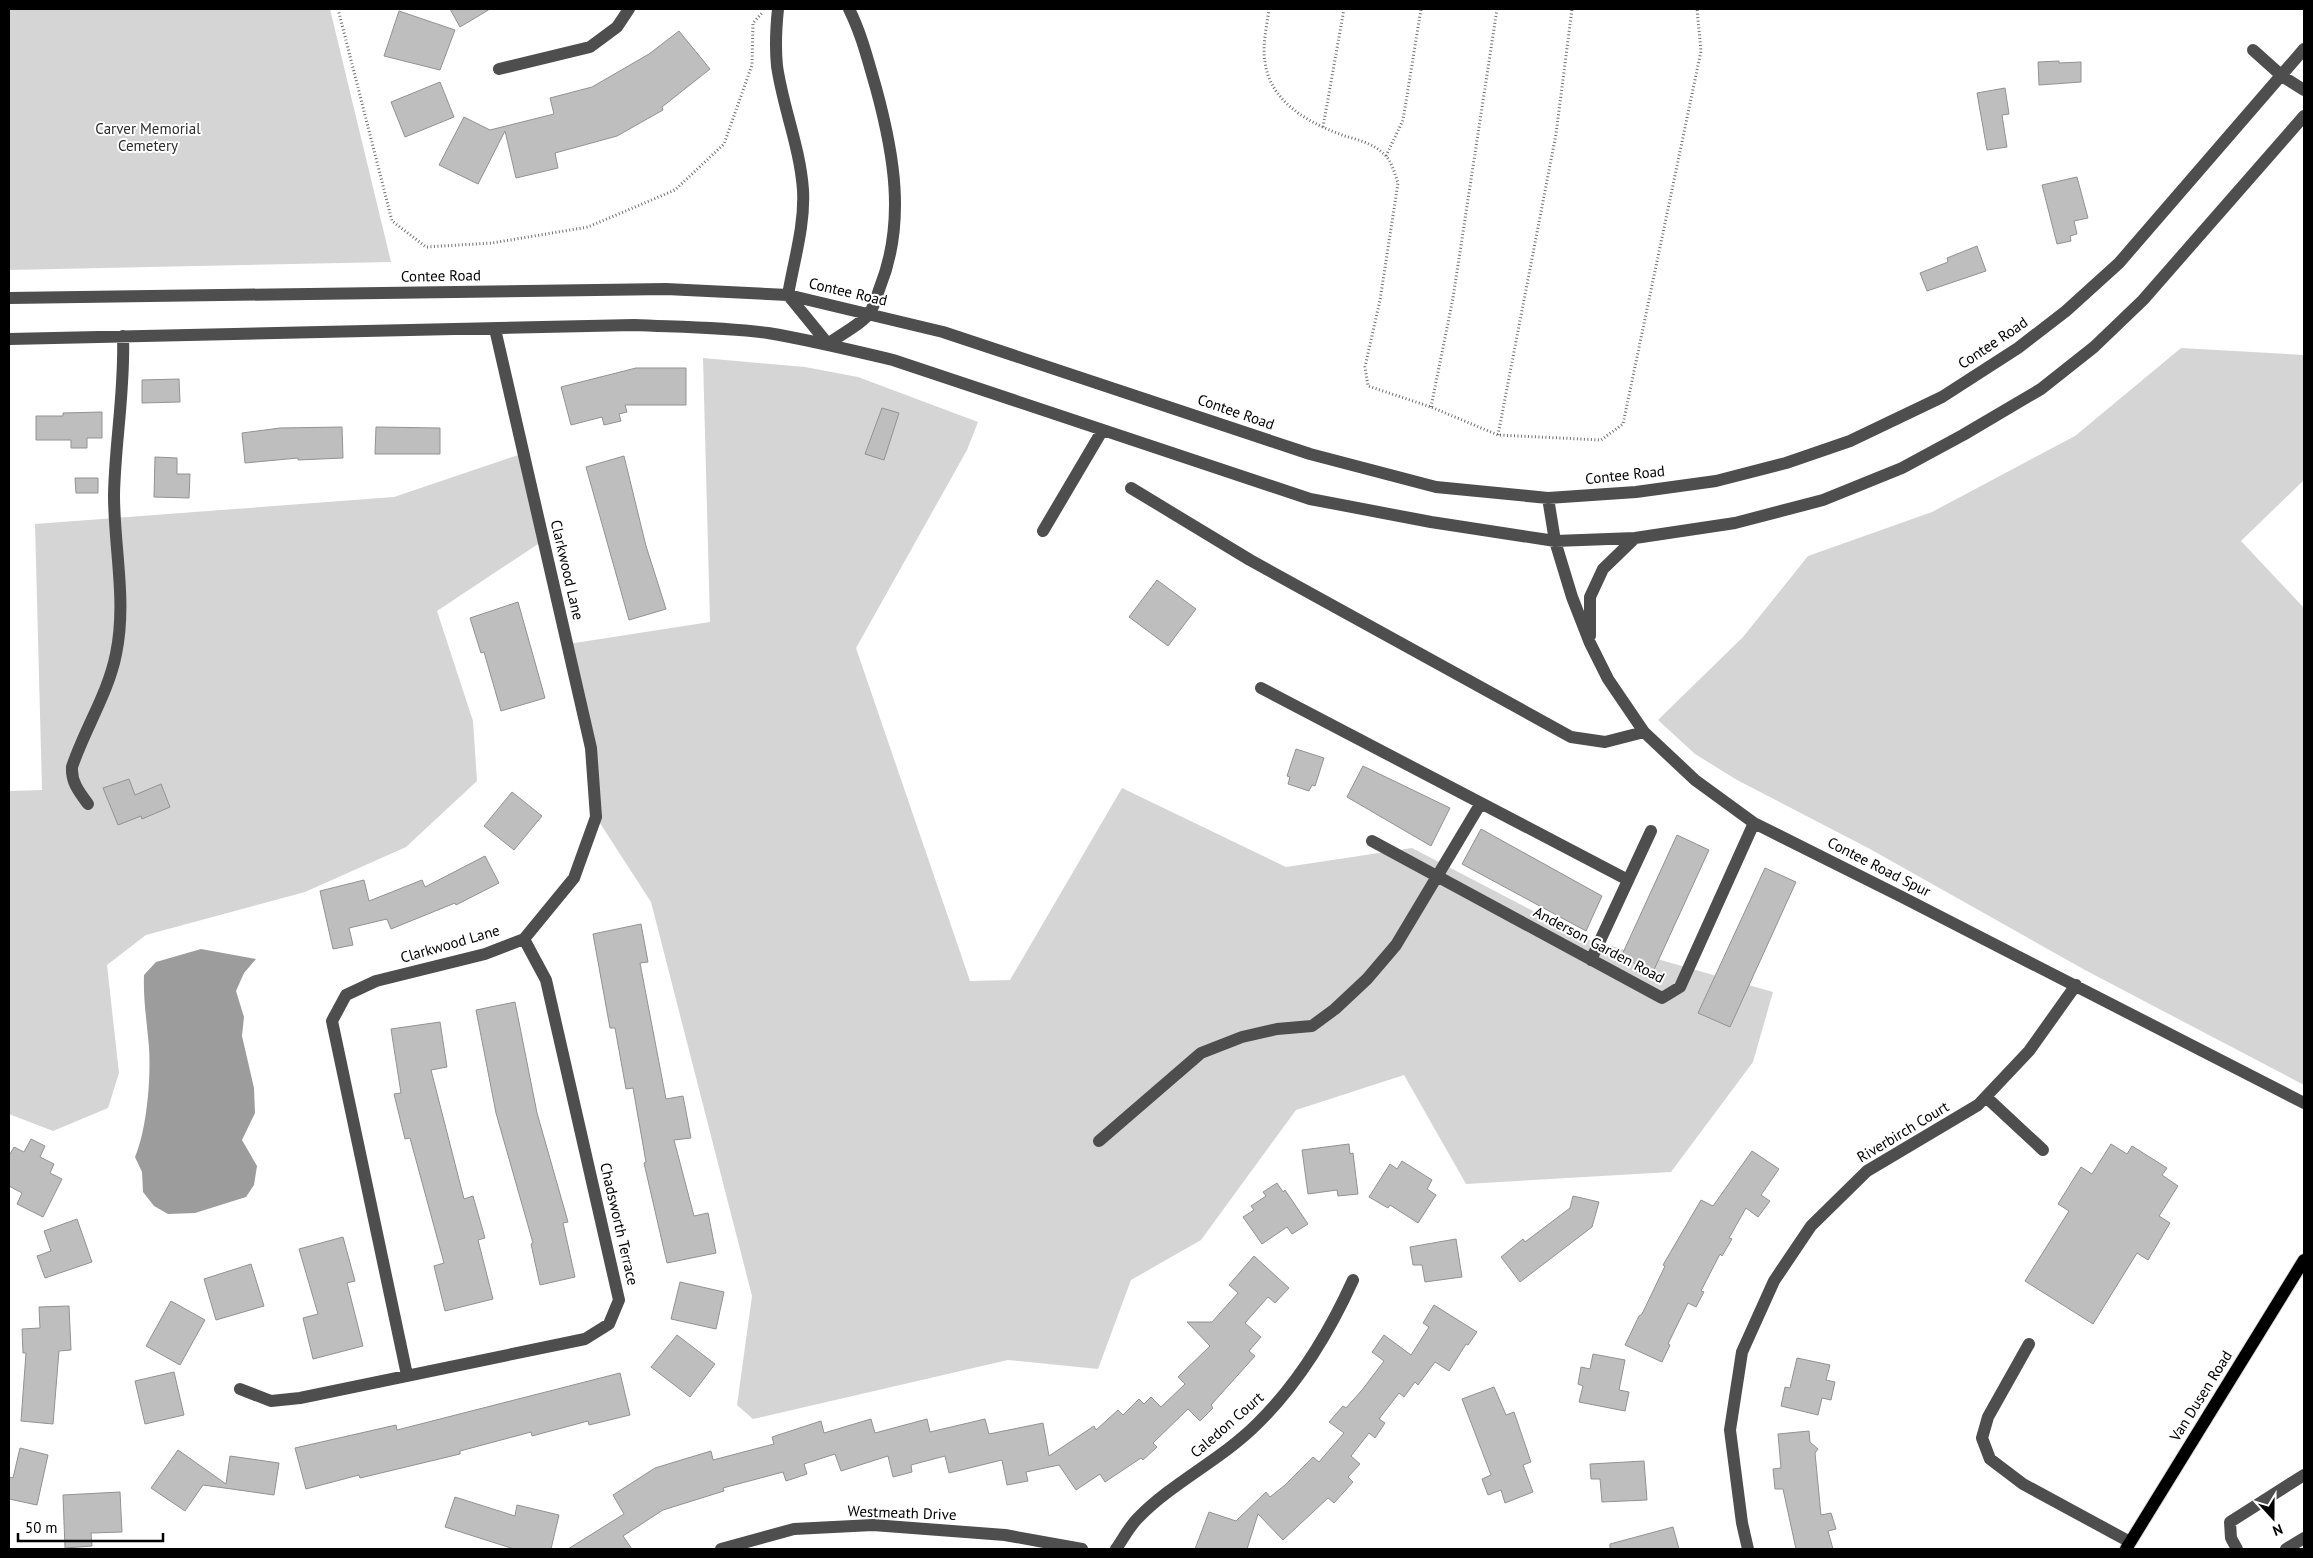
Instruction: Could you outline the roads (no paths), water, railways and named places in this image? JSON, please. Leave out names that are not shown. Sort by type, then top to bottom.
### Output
[{"type":"main road","name":"Van Dusen Road","points":[[2128,1546],[2304,1260]]},
{"type":"street","points":[[499,69],[590,47],[617,27],[629,9]]},
{"type":"street","points":[[778,9],[775,44],[778,68],[800,159],[803,191],[802,228],[788,295],[828,344]]},
{"type":"street","points":[[828,344],[870,314],[886,271],[892,243],[896,204],[893,160],[886,125],[861,34],[850,9]]},
{"type":"street","name":"Contee Road","points":[[9,298],[666,290],[788,295],[944,332],[1310,454],[1436,487],[1548,498],[1636,492],[1706,482],[1786,463],[1850,441],[1942,397],[2018,348],[2066,310],[2118,263],[2304,49]]},
{"type":"street","points":[[2253,50],[2282,76],[2304,90]]},
{"type":"street","points":[[9,339],[634,325],[714,328],[768,333],[828,344],[893,360],[1310,499],[1431,522],[1555,541],[1635,538],[1735,523],[1823,500],[1902,468],[1963,436],[2040,389],[2094,347],[2143,300],[2304,116]]},
{"type":"street","name":"Clarkwood Lane","points":[[407,1375],[332,1021],[346,994],[376,982],[484,954],[524,939],[574,878],[596,816],[591,748],[495,329]]},
{"type":"street","points":[[88,804],[75,786],[72,767],[111,676],[120,635],[121,613],[114,513],[114,472],[124,372],[123,336]]},
{"type":"street","points":[[1043,531],[1102,431]]},
{"type":"street","points":[[1130,488],[1250,560],[1571,737],[1605,742],[1644,732]]},
{"type":"street","name":"Contee Road Spur","points":[[1548,498],[1555,541],[1572,597],[1590,643],[1608,679],[1644,732],[1694,780],[1754,823],[2076,985],[2304,1103]]},
{"type":"street","points":[[1590,643],[1590,597],[1603,569],[1635,538]]},
{"type":"street","points":[[1261,688],[1628,880]]},
{"type":"street","points":[[1099,1141],[1200,1053],[1242,1037],[1276,1029],[1312,1026],[1335,1009],[1366,979],[1396,945],[1481,803]]},
{"type":"street","name":"Anderson Garden Road","points":[[1372,841],[1662,998],[1680,987],[1754,823]]},
{"type":"street","points":[[1591,960],[1651,830]]},
{"type":"street","name":"Chadsworth Terrace","points":[[240,1389],[270,1401],[300,1398],[585,1339],[609,1324],[619,1300],[546,980],[524,939]]},
{"type":"street","name":"Riverbirch Court","points":[[1748,1549],[1742,1523],[1730,1430],[1742,1352],[1774,1281],[1811,1226],[1867,1171],[1978,1105],[2029,1051],[2076,985]]},
{"type":"street","points":[[1986,1097],[2043,1150]]},
{"type":"street","name":"Caledon Court","points":[[1116,1549],[1136,1519],[1169,1491],[1210,1463],[1256,1425],[1292,1386],[1335,1319],[1353,1280]]},
{"type":"street","points":[[2029,1344],[1988,1417],[1982,1438],[1990,1459],[2023,1484],[2128,1546]]},
{"type":"street","points":[[2237,1549],[2231,1538],[2230,1522],[2304,1475]]},
{"type":"street","name":"Westmeath Drive","points":[[721,1549],[794,1529],[874,1525],[1005,1535],[1082,1549]]},
{"type":"street","points":[[2286,1549],[2304,1538]]},
{"type":"park label","name":"Carver Memorial Cemetery","points":[[148,138]]}]
